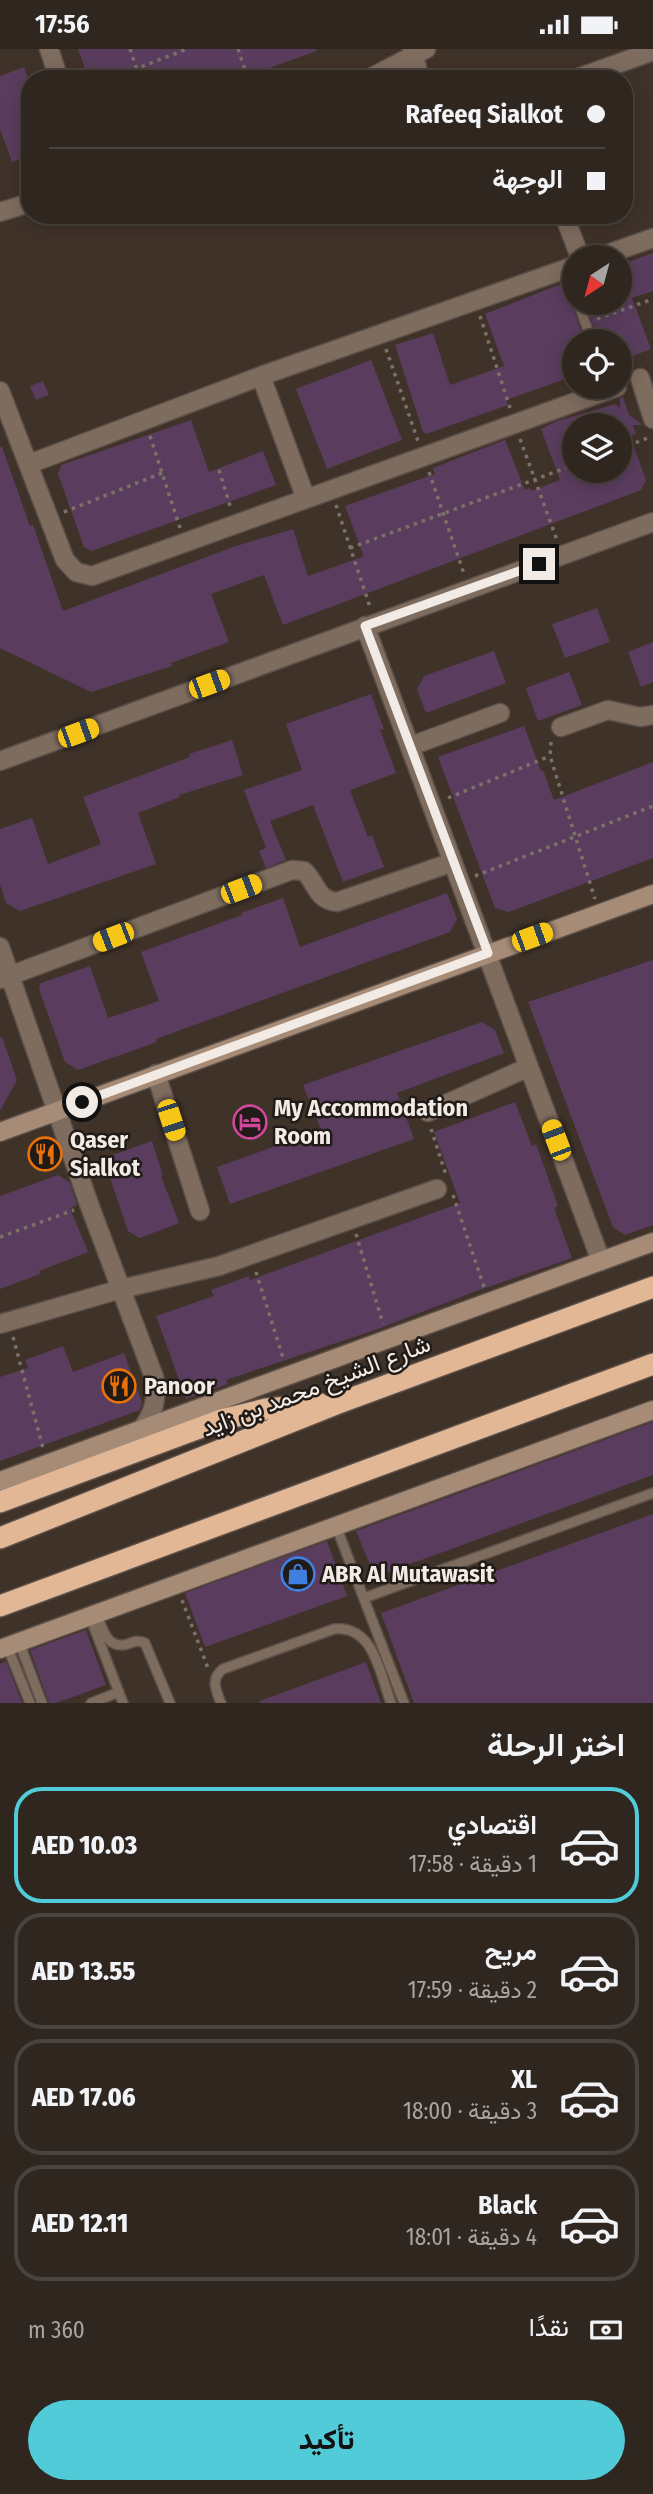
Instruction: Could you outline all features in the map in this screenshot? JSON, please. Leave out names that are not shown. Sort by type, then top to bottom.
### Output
[{"type":"highway","name":"شارع الشيخ محمد بن زايد","points":[[0,1538],[336,1403],[653,1287]]},
{"type":"highway","points":[[0,1606],[653,1364]]},
{"type":"highway","points":[[0,1502],[221,1420],[278,1408],[336,1403]]},
{"type":"main road","points":[[0,1132],[653,894]]},
{"type":"main road","points":[[0,1481],[653,1243]]},
{"type":"main road","points":[[9,1645],[653,1410]]},
{"type":"street","points":[[49,49],[56,70]]},
{"type":"street","points":[[384,70],[417,51],[419,70]]},
{"type":"street","points":[[598,70],[648,51]]},
{"type":"street","points":[[0,212],[21,206]]},
{"type":"street","points":[[566,224],[570,245]]},
{"type":"street","points":[[632,245],[653,238]]},
{"type":"street","points":[[29,464],[261,376],[562,268]]},
{"type":"street","points":[[261,376],[306,499]]},
{"type":"street","points":[[646,376],[653,419]]},
{"type":"street","points":[[0,391],[65,560],[70,567],[84,575],[100,574],[580,399]]},
{"type":"street","points":[[0,761],[653,522]]},
{"type":"street","points":[[370,624],[453,862],[601,1261]]},
{"type":"street","points":[[561,727],[608,710],[640,717],[653,715]]},
{"type":"street","points":[[411,746],[500,713]]},
{"type":"street","points":[[5,977],[292,870],[304,871],[319,895],[337,902],[453,862]]},
{"type":"street","points":[[0,947],[5,977],[58,1112],[156,1386],[155,1406],[140,1431]]},
{"type":"street","points":[[428,1112],[529,1067]]},
{"type":"street","points":[[156,1074],[200,1211]]},
{"type":"street","points":[[4,1323],[121,1289],[187,1275],[437,1189]]},
{"type":"lane","points":[[582,315],[587,329]]},
{"type":"lane","points":[[364,1598],[653,1493]]},
{"type":"lane","points":[[336,1526],[404,1703]]},
{"type":"lane","points":[[93,1616],[123,1703]]},
{"type":"lane","points":[[93,1616],[106,1638],[113,1644],[123,1645],[139,1640],[145,1643],[170,1703]]},
{"type":"lane","points":[[221,1703],[215,1688],[216,1678],[223,1669],[343,1628],[366,1640],[391,1703]]},
{"type":"lane","points":[[9,1645],[30,1703]]},
{"type":"lane","points":[[9,1645],[42,1703]]},
{"type":"lane","points":[[92,1703],[119,1692]]},
{"type":"path","points":[[130,49],[137,69],[187,49]]},
{"type":"path","points":[[237,49],[245,70]]},
{"type":"path","points":[[585,324],[653,299]]},
{"type":"path","points":[[145,420],[184,544]]},
{"type":"path","points":[[632,444],[653,436]]},
{"type":"path","points":[[350,548],[562,469]]},
{"type":"path","points":[[219,470],[236,525]]},
{"type":"path","points":[[49,518],[162,473]]},
{"type":"path","points":[[331,490],[370,624]]},
{"type":"path","points":[[561,727],[551,740],[550,756],[599,914]]},
{"type":"path","points":[[433,804],[550,756]]},
{"type":"path","points":[[461,882],[653,806]]},
{"type":"path","points":[[428,1112],[430,1128],[489,1303]]},
{"type":"path","points":[[0,1237],[89,1204]]},
{"type":"path","points":[[352,1219],[388,1340]]},
{"type":"path","points":[[251,1255],[288,1377]]},
{"type":"path","points":[[4,1323],[47,1463]]},
{"type":"path","points":[[177,1585],[203,1659],[216,1678]]},
{"type":"building","points":[[78,49],[316,49],[264,70],[86,70]]},
{"type":"building","points":[[24,67],[25,70],[21,70],[21,158],[12,162],[0,129],[0,76]]},
{"type":"building","points":[[653,253],[653,291],[632,298],[632,261]]},
{"type":"building","points":[[561,284],[562,315],[575,315],[581,329],[562,329],[562,380],[506,400],[508,405],[426,434],[423,432],[395,345],[433,333],[450,385],[504,366],[485,314]]},
{"type":"building","points":[[632,298],[651,349],[632,356],[632,329],[595,329],[589,315],[632,315]]},
{"type":"building","points":[[371,360],[402,440],[327,469],[296,389]]},
{"type":"building","points":[[43,381],[49,395],[36,400],[30,386]]},
{"type":"building","points":[[620,399],[624,399],[628,413],[584,413],[615,404],[620,408]]},
{"type":"building","points":[[632,417],[643,425],[633,425],[636,434],[632,435]]},
{"type":"building","points":[[191,420],[209,472],[263,451],[276,485],[91,551],[84,547],[58,474],[61,465]]},
{"type":"building","points":[[562,420],[562,483],[632,483],[632,442],[646,480],[641,490],[283,625],[264,575],[211,594],[229,642],[171,663],[172,666],[91,692],[0,648],[0,447],[30,526],[33,525],[63,611],[233,547],[293,529],[308,576],[362,557],[345,506],[435,474],[433,468],[505,440],[525,490],[530,488],[531,491],[560,480],[541,429]]},
{"type":"building","points":[[597,608],[610,642],[565,658],[552,624]]},
{"type":"building","points":[[653,642],[653,682],[641,687],[628,652]]},
{"type":"building","points":[[494,651],[506,683],[426,713],[417,689],[424,676]]},
{"type":"building","points":[[569,672],[582,705],[538,721],[526,688]]},
{"type":"building","points":[[371,694],[384,729],[380,730],[396,773],[350,790],[368,837],[372,835],[384,867],[343,882],[313,805],[270,821],[286,860],[266,868],[259,851],[266,848],[244,790],[302,770],[286,724]]},
{"type":"building","points":[[524,726],[554,800],[653,762],[653,858],[509,912],[495,908],[438,757]]},
{"type":"building","points":[[232,740],[243,775],[179,795],[180,797],[138,813],[156,864],[20,911],[6,903],[0,884],[0,829],[32,818],[48,864],[101,844],[83,797],[190,757],[189,754]]},
{"type":"building","points":[[447,893],[457,919],[450,932],[78,1070],[65,1062],[39,989],[41,983],[90,966],[108,1018],[159,1001],[141,952],[242,915],[241,913],[283,898],[300,947]]},
{"type":"building","points":[[653,960],[653,1225],[625,1235],[613,1227],[528,1002]]},
{"type":"building","points":[[482,1022],[495,1030],[504,1053],[397,1093],[414,1139],[230,1204],[217,1167],[321,1130],[303,1085]]},
{"type":"building","points":[[2,1037],[17,1080],[0,1111],[0,1038]]},
{"type":"building","points":[[515,1102],[532,1146],[536,1144],[558,1206],[554,1208],[572,1258],[375,1330],[226,1380],[228,1384],[186,1399],[156,1316],[214,1296],[211,1290],[249,1276],[250,1280],[460,1203],[434,1132]]},
{"type":"building","points":[[152,1141],[161,1176],[179,1223],[140,1238],[128,1231],[106,1166],[112,1155]]},
{"type":"building","points":[[58,1175],[70,1183],[77,1205],[70,1208],[88,1252],[0,1289],[0,1196]]},
{"type":"building","points":[[63,1346],[73,1372],[124,1353],[142,1403],[140,1410],[0,1461],[0,1377],[28,1368],[25,1360]]},
{"type":"building","points":[[653,1422],[653,1475],[375,1577],[356,1531]]},
{"type":"building","points":[[653,1514],[653,1703],[414,1703],[381,1613]]},
{"type":"building","points":[[327,1541],[347,1596],[205,1647],[185,1593]]},
{"type":"building","points":[[86,1630],[106,1685],[56,1703],[49,1703],[30,1650]]},
{"type":"building","points":[[6,1661],[22,1703],[0,1703],[0,1664]]},
{"type":"building","points":[[366,1662],[381,1703],[260,1703],[260,1701]]},
{"type":"place","name":"My Accommodation Room","points":[[250,1122]]},
{"type":"place","name":"Qaser Sialkot","points":[[45,1154]]},
{"type":"place","name":"Panoor","points":[[119,1386]]},
{"type":"place","name":"ABR Al Mutawasit","points":[[298,1574]]},
{"type":"route","points":[[82,1102],[488,953],[365,626],[539,564]]}]
